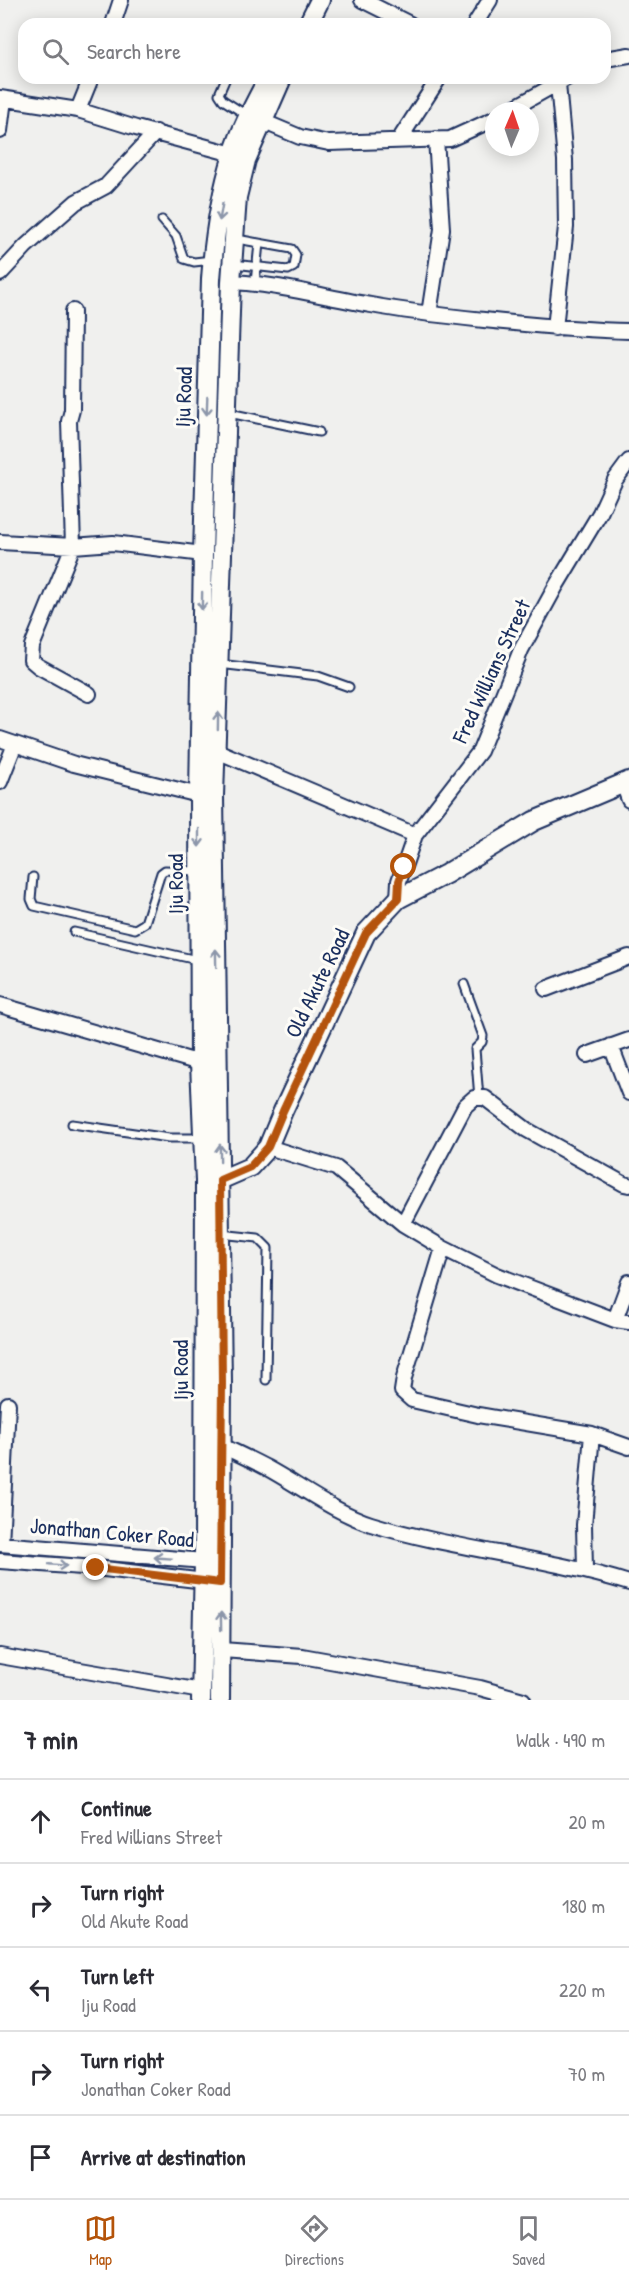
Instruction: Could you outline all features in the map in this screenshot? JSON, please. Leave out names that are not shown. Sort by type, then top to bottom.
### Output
[{"type":"main road","points":[[297,18],[306,0]]},
{"type":"main road","points":[[311,18],[320,0]]},
{"type":"main road","name":"Iju Road","points":[[220,1700],[222,1650],[212,1573],[200,1063],[200,961],[217,751],[232,273],[237,197],[255,119],[266,84]]},
{"type":"main road","name":"Iju Road","points":[[201,1695],[222,1446],[220,1180],[207,871],[199,795],[203,554],[213,260],[233,154],[278,84]]},
{"type":"main road","name":"Old Akute Road","points":[[220,1180],[250,1167],[268,1147],[366,933],[398,899],[446,874],[534,821],[627,788]]},
{"type":"street","points":[[115,18],[121,0]]},
{"type":"street","points":[[362,0],[398,18]]},
{"type":"street","points":[[479,18],[490,0]]},
{"type":"street","points":[[611,58],[629,55]]},
{"type":"street","points":[[78,110],[89,84]]},
{"type":"street","points":[[399,140],[435,84]]},
{"type":"street","points":[[524,102],[557,84]]},
{"type":"street","points":[[555,328],[566,227],[566,160],[562,84]]},
{"type":"street","points":[[0,131],[2,99],[78,110],[233,154]]},
{"type":"street","points":[[255,119],[300,137],[329,143],[450,139],[485,123]]},
{"type":"street","points":[[0,274],[26,246],[76,202],[106,186],[156,132]]},
{"type":"street","points":[[429,314],[442,229],[436,139]]},
{"type":"street","points":[[232,273],[255,283],[429,314],[555,328],[629,331]]},
{"type":"street","points":[[73,311],[72,410],[69,421],[73,546],[33,646],[31,660],[89,694]]},
{"type":"street","name":"Fred Willians Street","points":[[398,899],[399,881],[415,835],[480,751],[521,650],[600,513],[615,480],[629,462]]},
{"type":"street","points":[[0,542],[73,546],[113,543],[203,554]]},
{"type":"street","points":[[0,739],[74,764],[199,795]]},
{"type":"street","points":[[0,782],[15,744]]},
{"type":"street","points":[[217,751],[415,835]]},
{"type":"street","points":[[546,989],[629,957]]},
{"type":"street","points":[[0,1005],[200,1063]]},
{"type":"street","points":[[587,1055],[629,1040]]},
{"type":"street","points":[[611,1046],[629,1092]]},
{"type":"street","points":[[403,1224],[465,1106],[474,1098],[485,1098],[527,1130],[629,1185]]},
{"type":"street","points":[[268,1147],[336,1168],[403,1224],[443,1248],[497,1275],[622,1321],[629,1282]]},
{"type":"street","points":[[443,1248],[402,1391],[412,1400],[478,1415],[591,1434],[629,1447]]},
{"type":"street","points":[[0,1544],[8,1404]]},
{"type":"street","points":[[585,1569],[584,1525],[591,1434]]},
{"type":"street","points":[[222,1446],[267,1468],[314,1497],[369,1524],[453,1545],[585,1569],[629,1583]]},
{"type":"street","name":"Jonathan Coker Road","points":[[0,1544],[212,1573]]},
{"type":"street","name":"Jonathan Coker Road","points":[[0,1561],[212,1573]]},
{"type":"street","points":[[222,1650],[302,1656],[480,1694],[524,1700]]},
{"type":"street","points":[[0,1656],[201,1695]]},
{"type":"lane","points":[[223,84],[219,94],[223,100],[255,119]]},
{"type":"lane","points":[[162,220],[176,236],[184,259],[190,262],[213,260]]},
{"type":"lane","points":[[232,273],[257,268],[292,270],[296,255],[292,249],[234,239]]},
{"type":"lane","points":[[255,283],[259,243]]},
{"type":"lane","points":[[227,412],[319,432]]},
{"type":"lane","points":[[219,664],[318,676],[349,687]]},
{"type":"lane","points":[[33,877],[31,899],[34,906],[135,929],[145,923],[161,873],[165,870],[207,871]]},
{"type":"lane","points":[[74,932],[200,961]]},
{"type":"lane","points":[[464,984],[483,1036],[482,1042],[475,1049],[479,1098]]},
{"type":"lane","points":[[72,1124],[169,1137],[203,1138]]},
{"type":"lane","points":[[220,1234],[258,1238],[268,1248],[267,1380]]},
{"type":"route","points":[[96,1568],[220,1583],[222,1383],[220,1180],[250,1167],[268,1147],[366,933],[398,899],[399,881],[404,867]]}]
